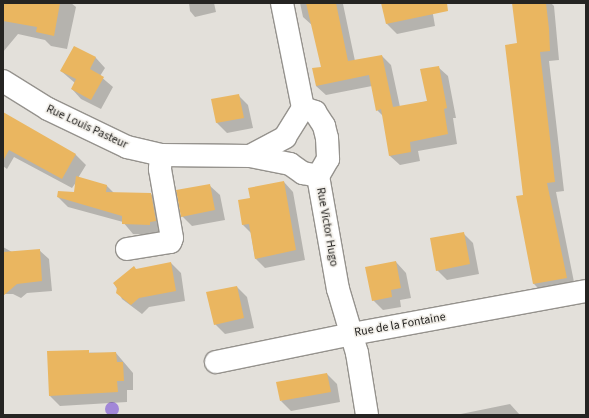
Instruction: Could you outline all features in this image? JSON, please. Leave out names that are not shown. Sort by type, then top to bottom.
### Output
[{"type":"street","points":[[282,3],[303,108]]},
{"type":"street","name":"Rue Louis Pasteur","points":[[3,81],[48,109],[127,146],[161,155],[250,156],[290,164],[303,173],[318,176]]},
{"type":"street","name":"Rue Louis Pasteur","points":[[250,156],[285,137],[303,108]]},
{"type":"street","name":"Rue Victor Hugo","points":[[303,108],[315,112],[324,126],[327,138],[328,159],[318,176],[338,289],[352,334],[367,415]]},
{"type":"street","points":[[128,249],[170,242],[172,238],[160,169],[161,155]]},
{"type":"street","name":"Rue de la Fontaine","points":[[216,362],[352,334],[586,291]]},
{"type":"shaded area","points":[[112,402],[117,404],[119,409],[117,414],[112,416],[107,414],[105,409],[107,404]]},
{"type":"building","points":[[3,3],[60,3],[54,36],[36,32],[37,27],[3,21]]},
{"type":"building","points":[[306,3],[336,3],[348,61],[382,55],[393,107],[427,101],[420,69],[439,66],[447,108],[444,109],[448,134],[410,142],[411,152],[389,156],[381,109],[376,111],[369,75],[316,86],[312,68],[321,67]]},
{"type":"building","points":[[381,3],[447,3],[448,11],[386,24]]},
{"type":"building","points":[[512,3],[546,3],[549,29],[550,51],[540,52],[555,182],[547,183],[567,278],[533,284],[516,196],[523,195],[505,45],[517,43]]},
{"type":"building","points":[[74,46],[96,57],[90,69],[104,77],[91,100],[71,89],[76,79],[60,71]]},
{"type":"building","points":[[239,94],[244,118],[216,123],[211,99]]},
{"type":"building","points":[[3,112],[76,154],[62,179],[9,150],[3,161]]},
{"type":"building","points":[[76,176],[107,185],[106,192],[151,193],[156,221],[150,222],[150,225],[122,224],[122,216],[57,197],[58,191],[74,192]]},
{"type":"building","points":[[284,181],[296,250],[255,259],[249,224],[242,225],[238,200],[250,198],[248,188]]},
{"type":"building","points":[[210,184],[215,210],[181,217],[176,190]]},
{"type":"building","points":[[464,232],[470,264],[436,271],[430,238]]},
{"type":"building","points":[[40,249],[42,281],[17,284],[3,296],[3,252]]},
{"type":"building","points":[[396,261],[401,288],[391,290],[392,297],[372,301],[365,267]]},
{"type":"building","points":[[171,262],[176,291],[139,298],[131,305],[116,293],[117,288],[113,283],[134,266],[136,269]]},
{"type":"building","points":[[237,286],[244,318],[214,325],[206,292]]},
{"type":"building","points":[[89,350],[89,353],[116,352],[117,362],[123,362],[124,381],[117,381],[118,392],[49,396],[47,351]]},
{"type":"building","points":[[327,373],[331,392],[280,401],[276,382]]}]
